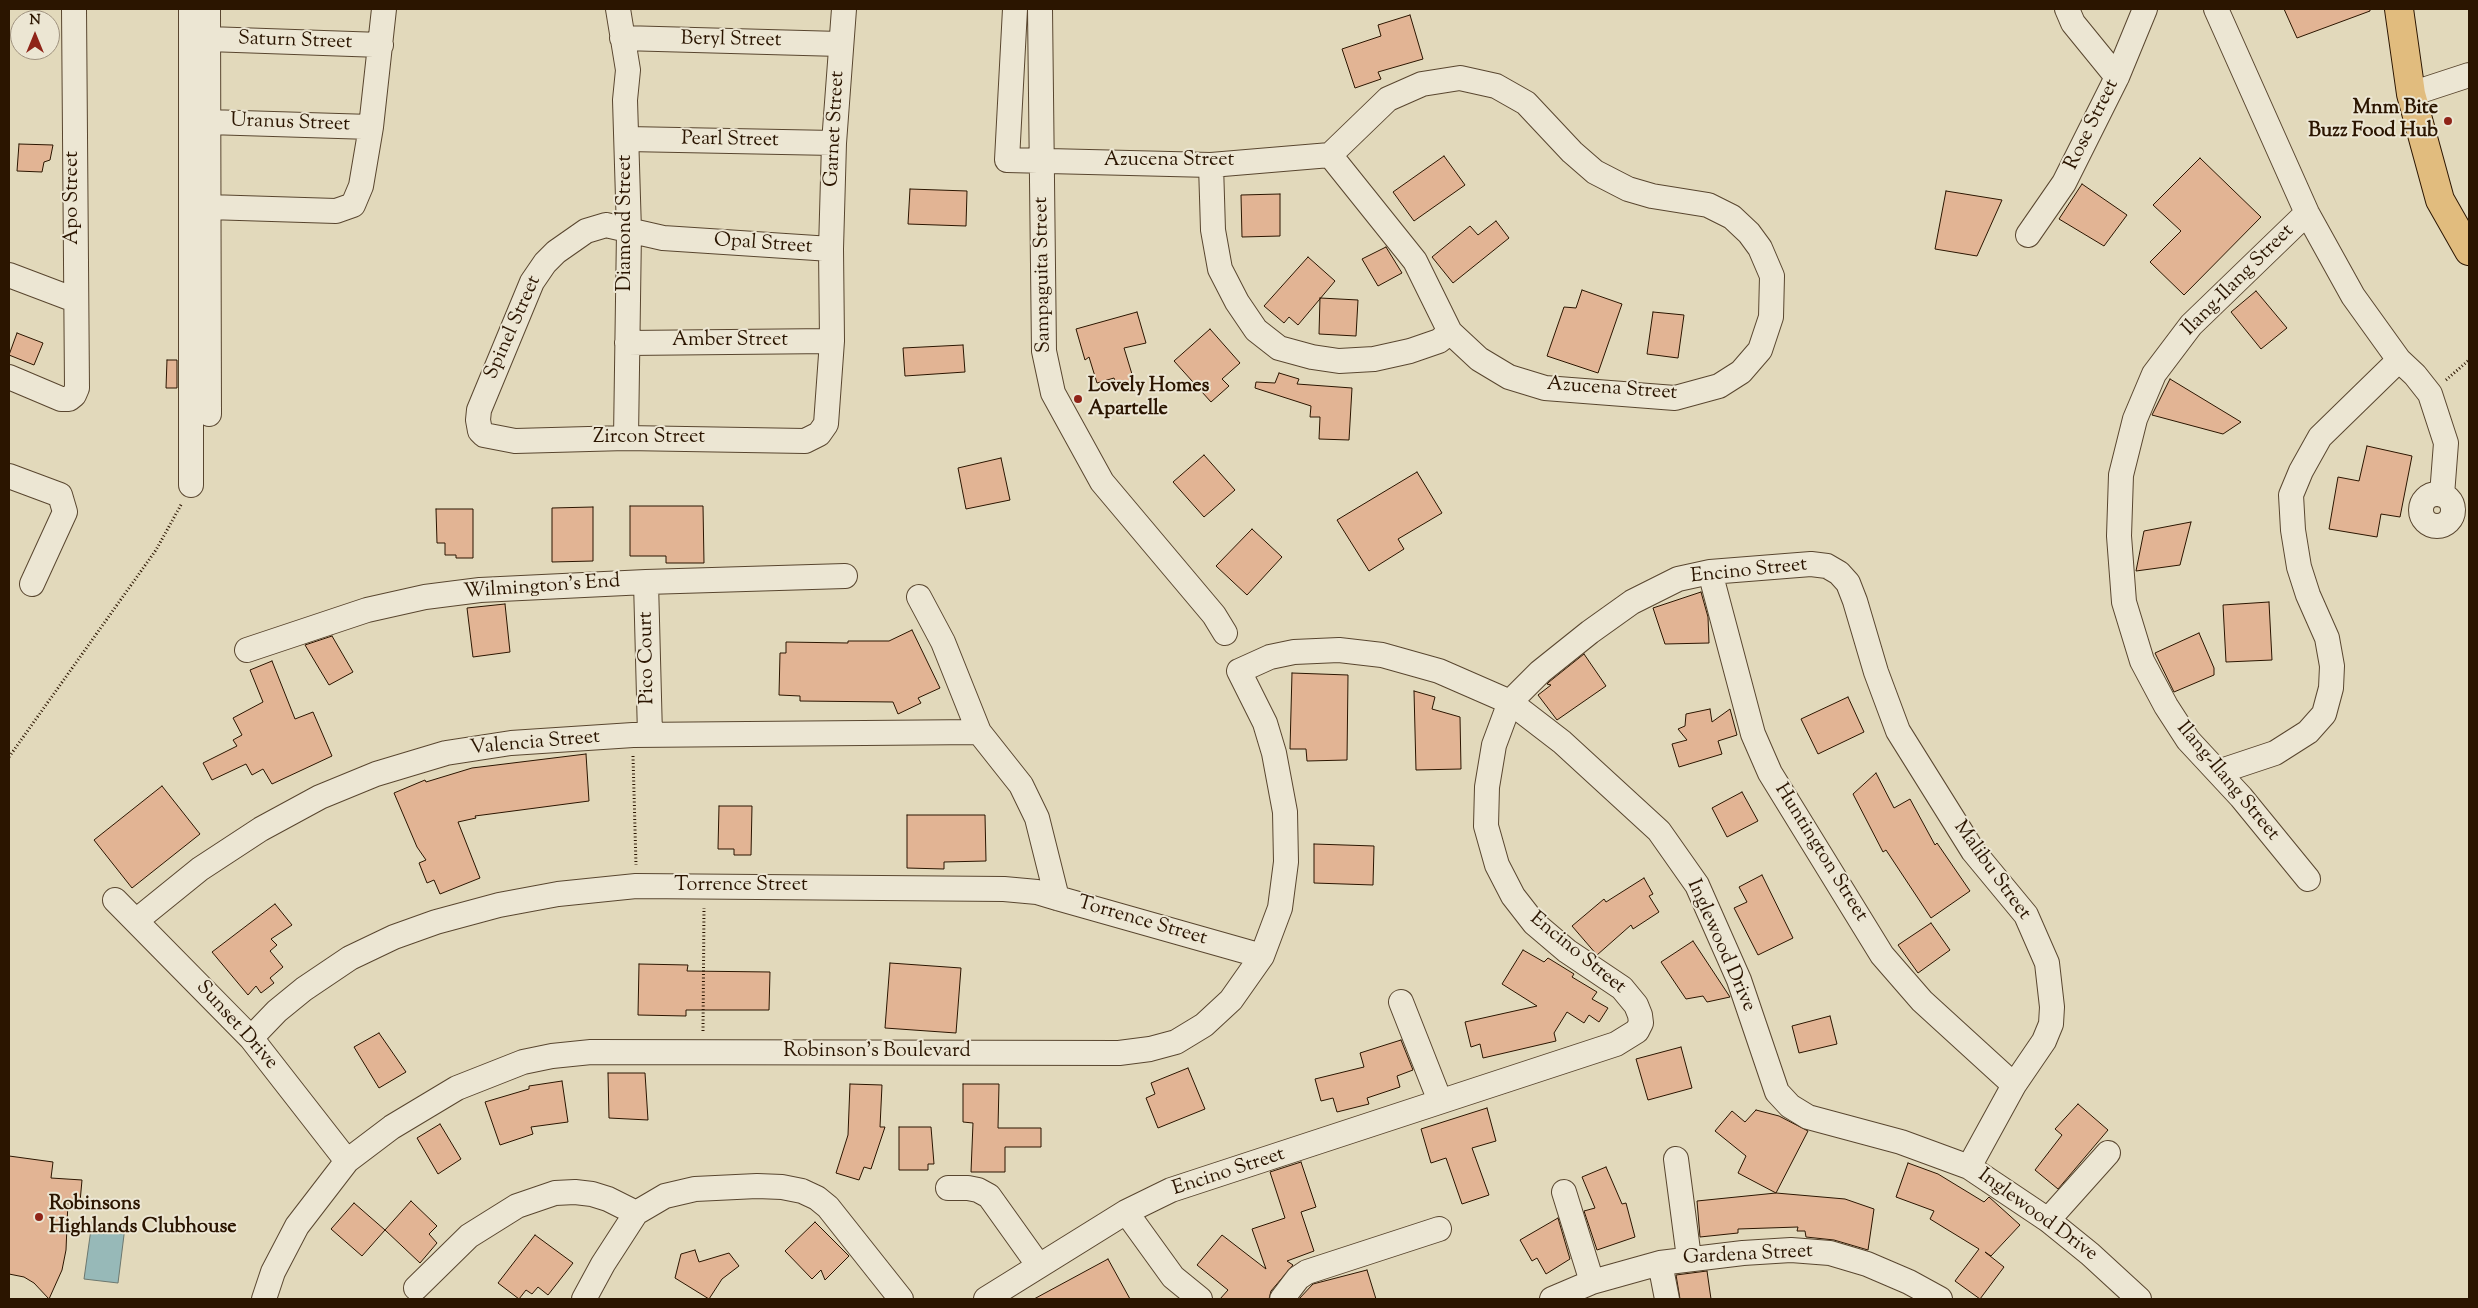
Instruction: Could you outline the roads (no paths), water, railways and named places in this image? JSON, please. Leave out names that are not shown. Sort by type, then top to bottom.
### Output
[{"type":"main road","points":[[2399,9],[2411,94],[2440,200],[2469,251]]},
{"type":"street","name":"Apo Street","points":[[9,377],[61,399],[69,399],[74,395],[77,388],[74,9]]},
{"type":"street","points":[[191,9],[191,485]]},
{"type":"street","points":[[208,9],[209,414]]},
{"type":"street","points":[[208,207],[336,211],[352,205],[360,186],[371,127],[384,9]]},
{"type":"street","name":"Diamond Street","points":[[618,9],[628,70],[625,100],[629,231],[626,438]]},
{"type":"street","name":"Garnet Street","points":[[832,249],[834,144],[844,9]]},
{"type":"street","name":"Azucena Street","points":[[1015,9],[1007,160],[1211,165],[1330,155],[1388,99],[1422,84],[1460,78],[1496,86],[1526,103],[1572,152],[1595,172],[1628,189],[1652,196],[1708,205],[1732,217],[1760,248],[1772,276],[1771,317],[1760,350],[1741,372],[1718,386],[1675,398],[1545,388],[1509,377],[1480,359],[1450,332],[1415,262],[1330,155]]},
{"type":"street","name":"Sampaguita Street","points":[[1040,9],[1044,351],[1053,393],[1102,482],[1214,615],[1225,633]]},
{"type":"street","points":[[2067,9],[2073,23],[2117,77]]},
{"type":"street","name":"Rose Street","points":[[2028,235],[2064,183],[2117,77],[2145,9]]},
{"type":"street","points":[[2216,9],[2307,213],[2353,296],[2400,360],[2416,374],[2430,394],[2441,422],[2446,443],[2442,495]]},
{"type":"street","name":"Beryl Street","points":[[622,38],[840,44]]},
{"type":"street","name":"Saturn Street","points":[[208,39],[381,45]]},
{"type":"street","points":[[2411,94],[2469,75]]},
{"type":"street","name":"Uranus Street","points":[[208,122],[371,127]]},
{"type":"street","name":"Pearl Street","points":[[627,139],[834,144]]},
{"type":"street","points":[[1211,165],[1213,230],[1220,269],[1236,302],[1256,330],[1279,348],[1312,357],[1339,361],[1374,359],[1410,351],[1439,341],[1450,332]]},
{"type":"street","name":"Ilang-Ilang Street","points":[[2307,213],[2190,325],[2154,374],[2136,419],[2121,475],[2120,536],[2124,602],[2142,661],[2166,706],[2188,740],[2241,797],[2308,879]]},
{"type":"street","name":"Spinel Street","points":[[480,431],[479,410],[487,389],[532,282],[545,263],[573,240],[596,227],[606,225],[629,231]]},
{"type":"street","name":"Opal Street","points":[[629,231],[663,238],[832,249],[832,341],[827,417],[826,424],[819,434]]},
{"type":"street","points":[[9,275],[75,300]]},
{"type":"street","name":"Amber Street","points":[[627,343],[832,341]]},
{"type":"street","points":[[2218,772],[2276,753],[2308,732],[2324,714],[2331,688],[2330,656],[2327,638],[2308,595],[2299,567],[2293,530],[2291,495],[2301,471],[2320,437],[2400,360]]},
{"type":"street","name":"Zircon Street","points":[[480,431],[489,437],[515,441],[626,438],[806,441],[819,434]]},
{"type":"street","points":[[9,476],[60,495],[64,512],[32,584]]},
{"type":"street","name":"Encino Street","points":[[986,1299],[1126,1212],[1171,1190],[1616,1044],[1630,1037],[1637,1031],[1641,1023],[1636,1004],[1622,988],[1567,951],[1534,923],[1513,896],[1497,865],[1486,826],[1487,787],[1494,745],[1510,702],[1540,672],[1590,632],[1632,602],[1678,579],[1710,572],[1811,564],[1827,566],[1839,573],[1848,583],[1856,601]]},
{"type":"street","name":"Huntington Street","points":[[1710,572],[1753,734],[1770,774],[1882,955],[1922,1001],[2014,1085]]},
{"type":"street","name":"Wilmington's End","points":[[247,650],[367,610],[425,597],[480,590],[646,582],[845,576]]},
{"type":"street","name":"Pico Court","points":[[641,735],[646,582]]},
{"type":"street","points":[[920,597],[943,642],[979,732],[1021,785],[1037,818],[1048,855],[1057,898]]},
{"type":"street","name":"Malibu Street","points":[[1856,601],[1876,672],[1898,731],[1973,851],[2026,915],[2047,963],[2052,1007],[2050,1024],[2044,1041],[2014,1085],[1970,1167]]},
{"type":"street","name":"Inglewood Drive","points":[[1239,671],[1270,657],[1294,652],[1339,650],[1382,654],[1439,671],[1510,702],[1562,742],[1659,831],[1697,885],[1739,980],[1778,1092],[1790,1106],[1808,1117],[1901,1142],[1970,1167],[2048,1220],[2090,1254],[2139,1299]]},
{"type":"street","name":"Robinson's Boulevard","points":[[264,1299],[273,1272],[297,1226],[347,1161],[392,1127],[457,1088],[523,1062],[552,1056],[591,1052],[1109,1053],[1150,1049],[1176,1042],[1204,1025],[1231,1000],[1262,956],[1280,908],[1286,862],[1285,812],[1274,753],[1265,723],[1239,671]]},
{"type":"street","name":"Valencia Street","points":[[137,920],[200,869],[261,829],[320,797],[376,774],[446,753],[489,746],[641,735],[979,732]]},
{"type":"street","name":"Torrence Street","points":[[251,1038],[304,989],[350,958],[394,936],[436,922],[500,905],[558,894],[636,886],[1004,889],[1037,892],[1262,956]]},
{"type":"street","name":"Sunset Drive","points":[[115,900],[137,920],[251,1038],[347,1161]]},
{"type":"street","points":[[1401,1002],[1440,1101]]},
{"type":"street","points":[[2048,1220],[2108,1153]]},
{"type":"street","points":[[1676,1159],[1689,1258]]},
{"type":"street","points":[[584,1299],[603,1264],[636,1213],[665,1196],[694,1189],[757,1186],[802,1191],[816,1198],[828,1208],[901,1299]]},
{"type":"street","points":[[948,1188],[968,1188],[978,1190],[989,1196],[1039,1266]]},
{"type":"street","points":[[416,1288],[469,1236],[518,1206],[555,1193],[575,1192],[592,1194],[608,1199],[636,1213]]},
{"type":"street","points":[[1564,1192],[1592,1282]]},
{"type":"street","points":[[1126,1212],[1173,1277],[1200,1299]]},
{"type":"street","points":[[1282,1299],[1298,1278],[1307,1272],[1439,1229]]},
{"type":"street","name":"Gardena Street","points":[[1552,1299],[1592,1282],[1660,1263],[1689,1258],[1791,1250],[1830,1253],[1867,1264],[1909,1282],[1940,1299]]},
{"type":"street","points":[[1660,1263],[1667,1299]]},
{"type":"water","points":[[92,1222],[125,1227],[118,1283],[84,1279]]},
{"type":"place","name":"Mnm Bite Buzz Food Hub","points":[[2448,121]]},
{"type":"place","name":"Lovely Homes Apartelle","points":[[1078,399]]},
{"type":"place","name":"Robinsons Highlands Clubhouse","points":[[39,1217]]}]
